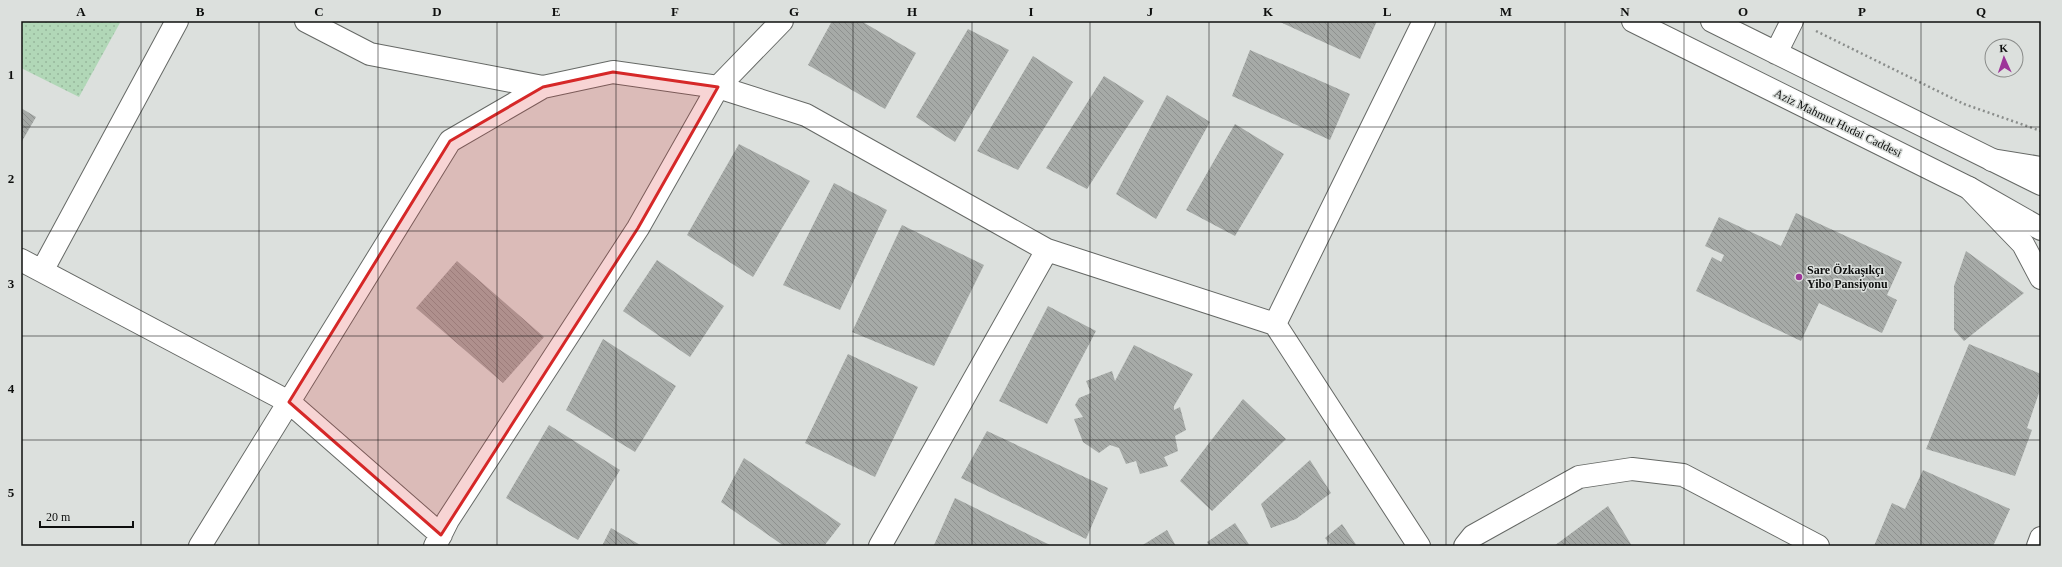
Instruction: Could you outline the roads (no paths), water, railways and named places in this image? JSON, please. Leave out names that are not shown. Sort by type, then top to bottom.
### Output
[{"type":"street","points":[[42,271],[177,21]]},
{"type":"street","points":[[306,21],[370,54],[542,87]]},
{"type":"street","points":[[21,260],[289,402],[438,540],[452,514],[638,228],[718,87],[782,21]]},
{"type":"street","points":[[1275,324],[1424,21]]},
{"type":"street","name":"Aziz Mahmut Hudai Caddesi","points":[[1633,21],[1969,188],[2041,229]]},
{"type":"street","points":[[1712,21],[2041,184]]},
{"type":"street","points":[[1776,53],[1801,24]]},
{"type":"street","points":[[200,546],[450,141],[542,87],[612,72],[718,87],[806,115],[1046,250],[1275,324],[1418,546]]},
{"type":"street","points":[[1992,160],[2041,168]]},
{"type":"street","points":[[1969,188],[2023,244],[2041,278]]},
{"type":"street","points":[[880,546],[1046,250]]},
{"type":"street","points":[[1465,546],[1473,536],[1579,477],[1632,469],[1682,475],[1818,546]]},
{"type":"street","points":[[2038,546],[2041,538]]},
{"type":"place","name":"Sare Özkaşıkçı Yibo Pansiyonu","points":[[1799,277]]}]
